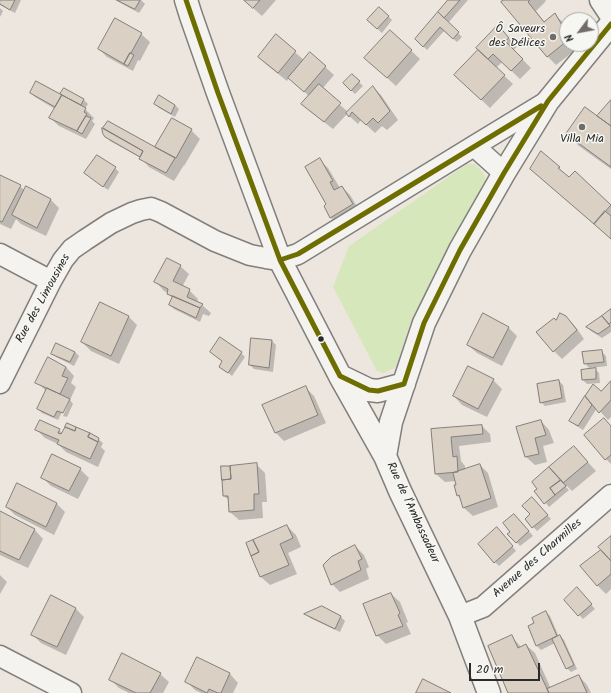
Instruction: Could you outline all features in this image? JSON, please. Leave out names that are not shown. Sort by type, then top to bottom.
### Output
[{"type":"main road","points":[[186,0],[218,93],[280,260],[340,376],[385,456]]},
{"type":"main road","points":[[601,0],[611,15]]},
{"type":"main road","name":"Rue de l'Ambassadeur","points":[[489,693],[460,616],[400,491],[385,456],[391,422],[424,323],[460,250],[504,173],[548,102],[611,24]]},
{"type":"main road","points":[[340,376],[369,390],[378,391],[404,384]]},
{"type":"street","name":"Rue des Limousines","points":[[0,383],[63,260],[72,249],[111,223],[141,210],[151,208],[222,244],[250,255],[280,260],[298,254],[548,102]]},
{"type":"street","points":[[474,146],[504,173]]},
{"type":"street","points":[[0,254],[51,281]]},
{"type":"street","name":"Avenue des Charmilles","points":[[460,616],[483,607],[611,495]]},
{"type":"street","points":[[0,656],[71,693]]},
{"type":"green space","points":[[467,164],[475,164],[483,172],[485,178],[484,189],[410,324],[396,367],[384,373],[377,371],[333,287],[349,246]]},
{"type":"building","points":[[0,0],[15,0],[10,10],[0,4]]},
{"type":"building","points":[[117,0],[140,0],[135,9]]},
{"type":"building","points":[[244,0],[260,0],[253,8]]},
{"type":"building","points":[[448,0],[460,0],[444,18],[438,12]]},
{"type":"building","points":[[504,0],[530,0],[528,2],[544,22],[555,13],[559,20],[559,47],[547,57],[501,2]]},
{"type":"building","points":[[379,7],[389,16],[377,29],[367,20]]},
{"type":"building","points":[[438,12],[459,32],[453,39],[440,27],[423,47],[415,39]]},
{"type":"building","points":[[115,18],[142,33],[124,64],[98,49]]},
{"type":"building","points":[[498,25],[509,38],[505,41],[523,59],[511,71],[493,54],[488,59],[476,48]]},
{"type":"building","points":[[390,30],[412,50],[387,78],[364,58]]},
{"type":"building","points":[[276,34],[296,51],[278,73],[258,57]]},
{"type":"building","points":[[478,50],[505,75],[481,100],[454,75]]},
{"type":"building","points":[[310,52],[326,66],[304,92],[288,78]]},
{"type":"building","points":[[130,53],[134,55],[128,66],[124,64]]},
{"type":"building","points":[[352,74],[360,81],[351,91],[343,83]]},
{"type":"building","points":[[36,81],[62,95],[55,107],[30,93]]},
{"type":"building","points":[[319,84],[341,103],[324,122],[301,104]]},
{"type":"building","points":[[373,86],[390,111],[378,123],[373,118],[366,125],[352,112],[349,117],[346,113]]},
{"type":"building","points":[[64,88],[84,99],[81,105],[60,94]]},
{"type":"building","points":[[62,95],[86,108],[84,112],[87,114],[77,131],[49,118]]},
{"type":"building","points":[[159,95],[175,105],[171,114],[154,104]]},
{"type":"building","points":[[611,100],[611,126],[597,116]]},
{"type":"building","points":[[585,107],[611,126],[611,167],[566,134]]},
{"type":"building","points":[[86,116],[91,118],[82,134],[77,131]]},
{"type":"building","points":[[172,118],[192,129],[176,158],[155,147]]},
{"type":"building","points":[[108,121],[175,158],[166,173],[139,159],[143,151],[103,128]]},
{"type":"building","points":[[102,128],[143,151],[140,157],[105,137]]},
{"type":"building","points":[[541,151],[560,167],[558,168],[569,177],[575,171],[611,205],[594,224],[530,169]]},
{"type":"building","points":[[97,155],[116,167],[103,187],[84,173]]},
{"type":"building","points":[[320,158],[333,181],[330,182],[334,190],[342,186],[353,204],[330,218],[324,206],[326,204],[305,167]]},
{"type":"building","points":[[0,175],[21,185],[2,222],[0,221]]},
{"type":"building","points":[[26,186],[51,199],[37,228],[12,215]]},
{"type":"building","points":[[605,211],[611,216],[611,239],[594,224]]},
{"type":"building","points":[[167,258],[181,265],[173,281],[190,289],[187,297],[203,304],[200,308],[167,294],[168,289],[154,282]]},
{"type":"building","points":[[173,296],[200,308],[196,318],[169,305]]},
{"type":"building","points":[[100,302],[129,316],[111,356],[81,342]]},
{"type":"building","points":[[611,309],[611,322],[609,324],[602,316]]},
{"type":"building","points":[[483,313],[509,327],[493,358],[467,345]]},
{"type":"building","points":[[560,313],[566,316],[577,330],[553,352],[536,332],[554,318],[556,320]]},
{"type":"building","points":[[602,316],[610,326],[598,334],[586,327]]},
{"type":"building","points":[[220,337],[242,352],[228,373],[219,367],[222,361],[210,352]]},
{"type":"building","points":[[251,338],[272,340],[269,368],[249,365]]},
{"type":"building","points":[[56,343],[75,352],[70,362],[51,354]]},
{"type":"building","points":[[602,350],[604,362],[584,364],[582,352]]},
{"type":"building","points":[[48,357],[66,367],[62,376],[68,378],[60,394],[35,383]]},
{"type":"building","points":[[468,366],[494,379],[478,409],[453,396]]},
{"type":"building","points":[[596,368],[596,379],[582,380],[581,370]]},
{"type":"building","points":[[559,380],[562,398],[540,403],[537,384]]},
{"type":"building","points":[[611,381],[611,400],[599,413],[585,396],[593,384],[601,391]]},
{"type":"building","points":[[306,386],[318,415],[275,433],[262,405]]},
{"type":"building","points":[[47,388],[70,399],[63,413],[57,411],[54,417],[37,409]]},
{"type":"building","points":[[585,396],[592,405],[578,426],[569,421]]},
{"type":"building","points":[[604,418],[611,426],[611,455],[605,460],[584,435]]},
{"type":"building","points":[[40,420],[60,429],[58,433],[61,434],[65,427],[75,431],[76,427],[90,433],[88,437],[98,442],[90,459],[57,444],[59,440],[35,430]]},
{"type":"building","points":[[541,420],[546,435],[535,438],[539,454],[525,457],[516,427]]},
{"type":"building","points":[[67,423],[76,427],[75,431],[65,427]]},
{"type":"building","points":[[482,425],[483,434],[451,437],[453,457],[457,456],[458,472],[435,474],[431,429]]},
{"type":"building","points":[[90,433],[99,438],[98,442],[88,437]]},
{"type":"building","points":[[574,446],[588,462],[563,483],[549,467]]},
{"type":"building","points":[[52,454],[81,468],[69,491],[41,478]]},
{"type":"building","points":[[257,463],[259,494],[254,494],[254,510],[229,512],[228,496],[223,496],[222,480],[231,479],[230,466]]},
{"type":"building","points":[[480,464],[491,498],[463,508],[459,495],[457,496],[453,473]]},
{"type":"building","points":[[221,466],[230,466],[231,479],[222,480]]},
{"type":"building","points":[[549,467],[561,480],[550,488],[555,495],[544,504],[534,491],[537,489],[532,482]]},
{"type":"building","points":[[561,480],[566,486],[555,495],[550,488]]},
{"type":"building","points":[[17,483],[57,503],[46,527],[6,507]]},
{"type":"building","points":[[532,497],[548,515],[532,528],[525,519],[530,514],[522,506]]},
{"type":"building","points":[[0,511],[35,529],[19,560],[0,551]]},
{"type":"building","points":[[514,514],[529,531],[516,543],[507,534],[510,532],[503,523]]},
{"type":"building","points":[[287,525],[293,538],[280,544],[289,565],[260,577],[251,556],[259,552],[253,540]]},
{"type":"building","points":[[497,527],[513,546],[494,563],[478,544]]},
{"type":"building","points":[[611,536],[611,561],[598,547]]},
{"type":"building","points":[[253,540],[259,552],[251,556],[246,543]]},
{"type":"building","points":[[355,545],[362,559],[358,561],[361,570],[331,585],[323,565],[331,557]]},
{"type":"building","points":[[601,550],[611,561],[611,574],[597,586],[580,566]]},
{"type":"building","points":[[577,587],[592,604],[578,616],[564,600]]},
{"type":"building","points":[[391,593],[400,613],[398,615],[403,626],[376,636],[363,604]]},
{"type":"building","points":[[51,595],[76,608],[57,647],[31,635]]},
{"type":"building","points":[[322,606],[341,616],[335,629],[304,614]]},
{"type":"building","points":[[546,611],[557,636],[536,646],[528,626],[534,623],[532,618]]},
{"type":"building","points":[[512,635],[518,648],[526,644],[549,693],[508,693],[488,646]]},
{"type":"building","points":[[560,635],[574,665],[566,669],[552,639]]},
{"type":"building","points":[[122,653],[161,673],[150,693],[136,693],[109,680]]},
{"type":"building","points":[[197,657],[230,673],[221,693],[209,689],[207,693],[185,682]]},
{"type":"building","points":[[579,675],[587,693],[549,693],[547,689]]},
{"type":"building","points":[[423,679],[451,693],[416,693]]},
{"type":"transit line","points":[[186,0],[218,93],[280,260],[340,376],[369,390],[378,391],[404,384],[424,323],[460,250],[504,173],[548,101],[611,24]]},
{"type":"transit line","points":[[280,260],[298,254],[541,106]]},
{"type":"place","name":"Ô Saveurs des Délices","points":[[553,37]]},
{"type":"place","name":"Villa Mia","points":[[582,127]]}]
